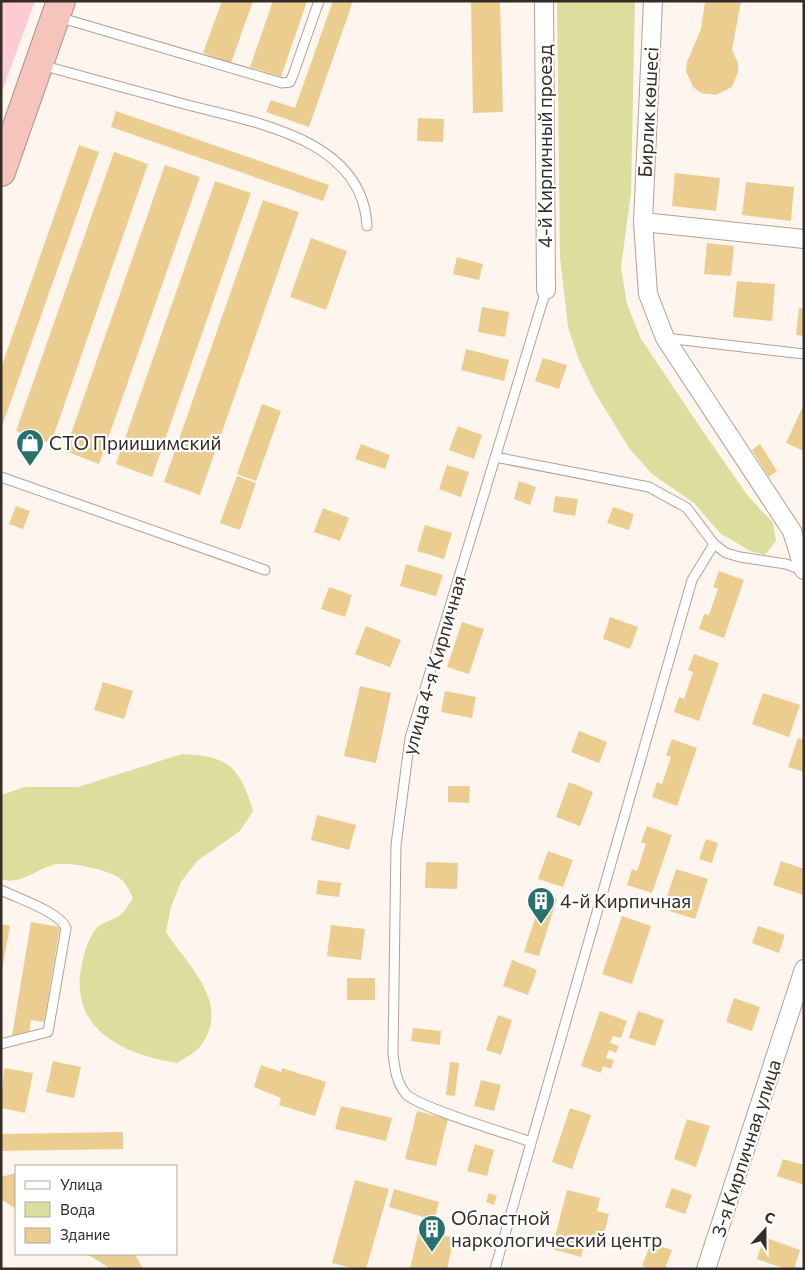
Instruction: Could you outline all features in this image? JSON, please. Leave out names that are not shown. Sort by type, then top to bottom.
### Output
[{"type":"highway","points":[[1,172],[58,9]]},
{"type":"street","name":"4-й Кирпичный проезд","points":[[544,1],[546,290]]},
{"type":"street","name":"Бирлик көшесі","points":[[653,1],[643,222],[648,294],[666,338],[792,531],[804,570]]},
{"type":"street","points":[[643,222],[804,239]]},
{"type":"street","name":"3-я Кирпичная улица","points":[[706,1269],[804,969]]},
{"type":"lane","points":[[58,9],[282,83],[290,82],[319,1]]},
{"type":"lane","points":[[38,64],[268,126],[304,141],[332,159],[352,178],[366,208],[367,226]]},
{"type":"lane","name":"улица 4-я Кирпичная","points":[[531,1142],[424,1105],[407,1095],[397,1079],[393,1054],[396,845],[410,738],[494,456],[546,290]]},
{"type":"lane","points":[[666,338],[804,354]]},
{"type":"lane","points":[[494,456],[658,491],[687,508],[714,544],[726,553],[786,564],[804,570]]},
{"type":"lane","points":[[1,478],[265,570]]},
{"type":"lane","points":[[495,1269],[692,580],[714,544]]},
{"type":"lane","points":[[1,890],[56,916],[64,923],[66,928],[48,1032],[1,1044]]},
{"type":"shaded area","points":[[1,1],[35,1],[1,94]]},
{"type":"water","points":[[557,1],[635,1],[631,193],[621,267],[627,304],[641,339],[748,496],[773,523],[776,541],[765,555],[750,551],[720,533],[694,503],[652,474],[629,448],[594,391],[579,360],[568,327],[560,257]]},
{"type":"water","points":[[182,754],[211,758],[222,761],[230,767],[243,784],[253,811],[240,831],[197,861],[181,882],[171,907],[166,932],[203,985],[212,1013],[210,1028],[200,1047],[177,1063],[139,1054],[121,1046],[93,1024],[84,1008],[80,990],[81,968],[86,948],[98,927],[116,918],[127,908],[133,898],[126,885],[110,873],[90,867],[69,864],[53,865],[21,879],[7,881],[1,879],[1,795],[25,787],[78,787]]},
{"type":"building","points":[[222,1],[253,1],[231,63],[203,53]]},
{"type":"building","points":[[273,1],[307,1],[281,77],[250,67]]},
{"type":"building","points":[[333,1],[353,1],[309,127],[266,112],[271,100],[295,108]]},
{"type":"building","points":[[471,1],[500,1],[503,112],[473,113]]},
{"type":"building","points":[[705,1],[741,1],[732,50],[738,63],[738,72],[732,87],[716,95],[701,93],[693,87],[686,71],[687,62],[701,29]]},
{"type":"building","points":[[116,111],[329,185],[323,201],[111,127]]},
{"type":"building","points":[[418,118],[444,119],[443,142],[417,141]]},
{"type":"building","points":[[79,145],[99,152],[1,429],[1,368]]},
{"type":"building","points":[[114,152],[148,164],[51,443],[16,431]]},
{"type":"building","points":[[165,165],[200,177],[99,464],[65,451]]},
{"type":"building","points":[[675,173],[720,178],[716,211],[672,206]]},
{"type":"building","points":[[215,181],[251,193],[152,477],[116,464]]},
{"type":"building","points":[[746,182],[794,187],[791,221],[742,215]]},
{"type":"building","points":[[263,200],[299,212],[200,495],[164,482]]},
{"type":"building","points":[[311,238],[347,251],[326,310],[290,297]]},
{"type":"building","points":[[707,243],[734,246],[731,276],[704,274]]},
{"type":"building","points":[[457,257],[483,264],[479,280],[453,274]]},
{"type":"building","points":[[737,281],[775,284],[772,321],[733,317]]},
{"type":"building","points":[[482,307],[509,312],[505,337],[478,332]]},
{"type":"building","points":[[799,308],[804,309],[804,336],[796,335]]},
{"type":"building","points":[[466,349],[509,360],[504,381],[461,370]]},
{"type":"building","points":[[543,358],[567,365],[559,389],[535,381]]},
{"type":"building","points":[[262,404],[281,411],[256,481],[237,474]]},
{"type":"building","points":[[804,404],[804,451],[786,443]]},
{"type":"building","points":[[458,426],[482,435],[474,459],[449,450]]},
{"type":"building","points":[[361,444],[390,455],[385,469],[355,459]]},
{"type":"building","points":[[760,444],[777,471],[769,477],[752,450]]},
{"type":"building","points":[[447,465],[469,472],[461,497],[439,489]]},
{"type":"building","points":[[237,476],[256,483],[240,530],[220,523]]},
{"type":"building","points":[[519,481],[536,487],[530,505],[514,499]]},
{"type":"building","points":[[555,496],[578,499],[575,516],[553,512]]},
{"type":"building","points":[[16,506],[30,511],[23,529],[9,524]]},
{"type":"building","points":[[613,507],[634,514],[629,530],[607,523]]},
{"type":"building","points":[[323,508],[349,518],[340,541],[314,532]]},
{"type":"building","points":[[425,525],[452,533],[444,559],[417,551]]},
{"type":"building","points":[[406,564],[443,575],[436,596],[400,586]]},
{"type":"building","points":[[719,571],[744,580],[724,638],[699,629],[704,614],[709,615],[718,589],[713,587]]},
{"type":"building","points":[[329,587],[352,595],[345,617],[321,609]]},
{"type":"building","points":[[610,617],[638,627],[630,649],[603,639]]},
{"type":"building","points":[[462,622],[484,629],[469,674],[447,667]]},
{"type":"building","points":[[366,626],[401,640],[390,667],[355,654]]},
{"type":"building","points":[[694,654],[719,663],[699,721],[674,712],[679,697],[684,699],[693,672],[688,670]]},
{"type":"building","points":[[103,682],[133,691],[124,719],[94,710]]},
{"type":"building","points":[[360,686],[391,693],[376,763],[344,756]]},
{"type":"building","points":[[445,691],[476,697],[472,718],[441,712]]},
{"type":"building","points":[[763,693],[800,705],[789,737],[752,724]]},
{"type":"building","points":[[579,731],[607,742],[599,763],[571,752]]},
{"type":"building","points":[[798,738],[804,740],[804,772],[788,767]]},
{"type":"building","points":[[672,739],[697,748],[677,806],[652,797],[657,782],[662,784],[671,757],[666,755]]},
{"type":"building","points":[[569,782],[593,792],[580,826],[556,817]]},
{"type":"building","points":[[448,786],[470,786],[469,803],[448,802]]},
{"type":"building","points":[[317,815],[356,825],[349,850],[311,840]]},
{"type":"building","points":[[647,826],[672,835],[652,893],[627,885],[632,869],[637,871],[646,844],[641,842]]},
{"type":"building","points":[[706,839],[718,843],[712,863],[699,859]]},
{"type":"building","points":[[548,851],[573,860],[563,887],[538,879]]},
{"type":"building","points":[[781,861],[804,869],[804,895],[773,885]]},
{"type":"building","points":[[426,862],[458,863],[457,889],[425,888]]},
{"type":"building","points":[[676,869],[708,879],[695,919],[663,909]]},
{"type":"building","points":[[318,880],[341,883],[339,897],[316,894]]},
{"type":"building","name":"4-й Кирпичная","points":[[543,894],[557,899],[539,956],[524,952]]},
{"type":"building","points":[[622,916],[651,926],[632,984],[602,974]]},
{"type":"building","points":[[31,922],[60,927],[44,1022],[31,1020],[29,1033],[12,1036]]},
{"type":"building","points":[[1,924],[10,926],[2,970],[1,970]]},
{"type":"building","points":[[331,925],[365,929],[361,960],[327,956]]},
{"type":"building","points":[[758,926],[785,935],[779,953],[752,943]]},
{"type":"building","points":[[512,960],[537,970],[528,995],[503,986]]},
{"type":"building","points":[[347,978],[375,978],[375,1000],[347,1000]]},
{"type":"building","points":[[734,998],[760,1007],[752,1031],[726,1022]]},
{"type":"building","points":[[600,1011],[627,1021],[621,1038],[613,1036],[610,1043],[619,1046],[616,1053],[609,1050],[606,1058],[614,1060],[611,1069],[603,1066],[601,1073],[581,1066]]},
{"type":"building","points":[[638,1011],[664,1020],[655,1046],[629,1038]]},
{"type":"building","points":[[498,1015],[512,1020],[501,1055],[486,1050]]},
{"type":"building","points":[[413,1028],[441,1031],[440,1045],[411,1041]]},
{"type":"building","points":[[53,1061],[81,1067],[74,1098],[46,1092]]},
{"type":"building","points":[[450,1062],[459,1063],[455,1096],[446,1095]]},
{"type":"building","points":[[261,1065],[281,1072],[282,1068],[326,1082],[315,1116],[279,1105],[281,1098],[254,1087]]},
{"type":"building","points":[[4,1068],[33,1073],[25,1113],[1,1108]]},
{"type":"building","points":[[481,1080],[501,1085],[494,1111],[474,1106]]},
{"type":"building","points":[[341,1106],[392,1118],[386,1141],[335,1129]]},
{"type":"building","points":[[570,1108],[591,1115],[572,1169],[552,1162]]},
{"type":"building","points":[[417,1111],[448,1119],[436,1166],[405,1159]]},
{"type":"building","points":[[687,1119],[710,1126],[696,1167],[674,1159]]},
{"type":"building","points":[[123,1132],[123,1149],[1,1151],[1,1134]]},
{"type":"building","points":[[475,1144],[494,1150],[487,1176],[467,1171]]},
{"type":"building","points":[[783,1159],[804,1165],[804,1185],[777,1176]]},
{"type":"building","points":[[15,1173],[15,1208],[1,1199],[1,1177]]},
{"type":"building","points":[[355,1180],[389,1189],[366,1269],[355,1269],[332,1263]]},
{"type":"building","points":[[672,1188],[692,1195],[685,1214],[665,1207]]},
{"type":"building","points":[[394,1189],[439,1202],[434,1220],[389,1207]]},
{"type":"building","points":[[567,1190],[600,1198],[597,1211],[609,1214],[602,1242],[586,1238],[581,1257],[552,1249]]},
{"type":"building","points":[[489,1193],[497,1196],[494,1205],[486,1202]]},
{"type":"building","name":"Областной наркологический центр","points":[[419,1230],[454,1238],[447,1269],[410,1269]]},
{"type":"building","points":[[764,1237],[800,1250],[794,1269],[786,1269],[757,1259]]},
{"type":"building","points":[[651,1243],[672,1250],[665,1269],[649,1269],[642,1266]]},
{"type":"building","points":[[89,1255],[136,1255],[143,1269],[111,1269]]},
{"type":"place","name":"СТО Приишимский","points":[[30,467]]},
{"type":"place","name":"4-й Кирпичная","points":[[541,925]]},
{"type":"place","name":"Областной наркологический центр","points":[[432,1253]]}]
